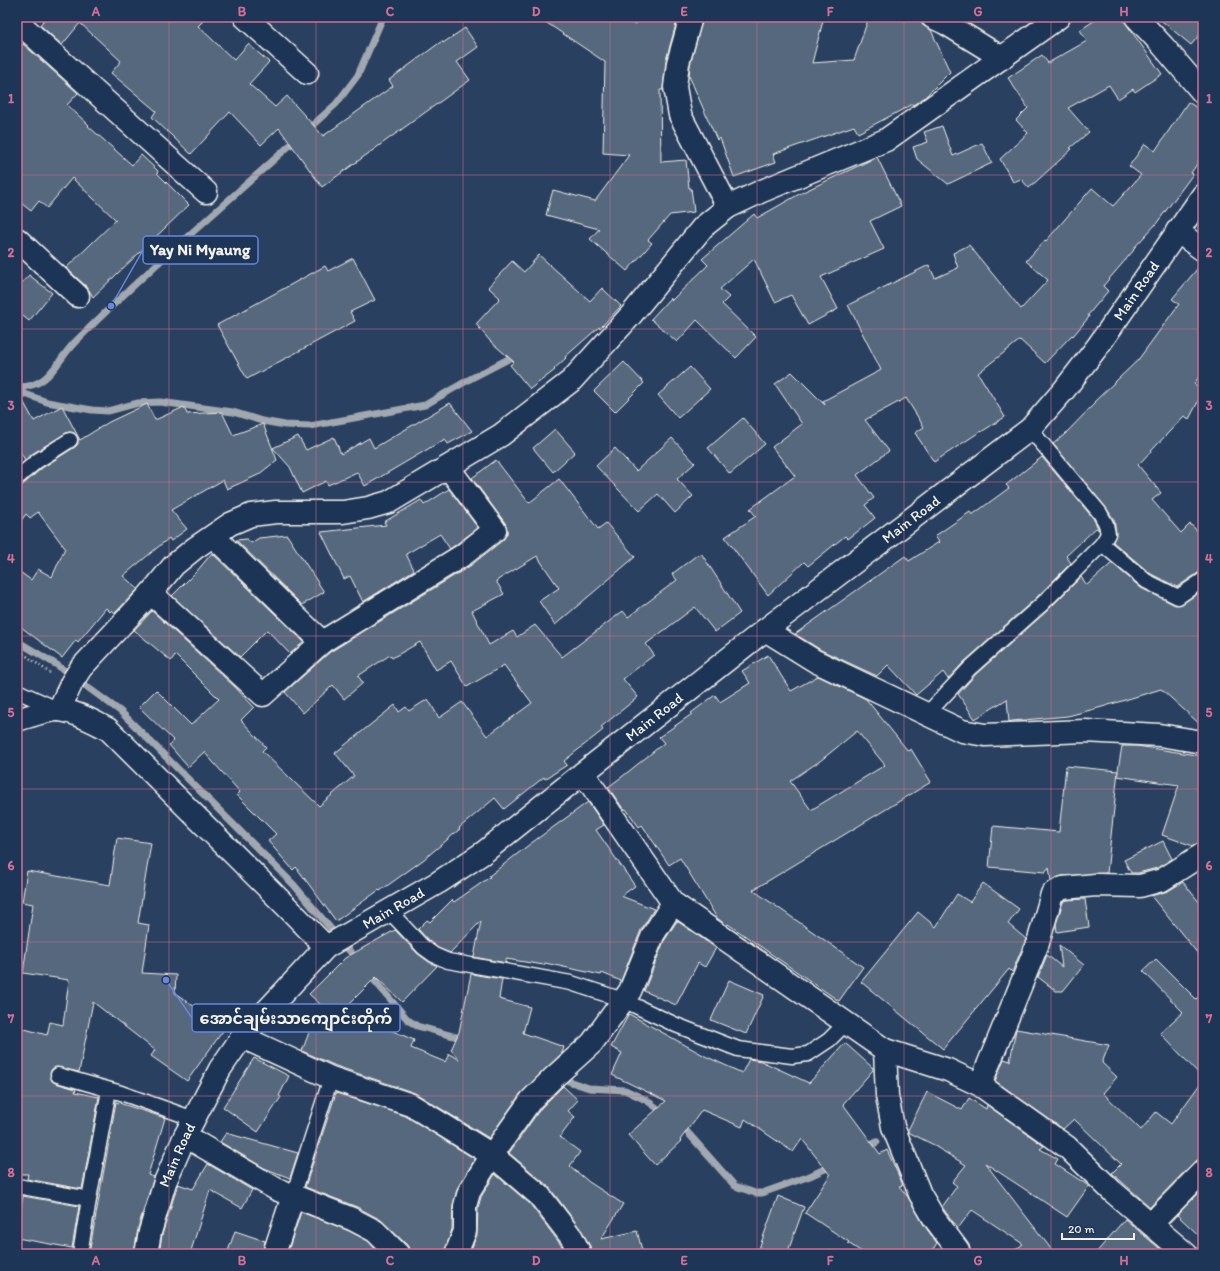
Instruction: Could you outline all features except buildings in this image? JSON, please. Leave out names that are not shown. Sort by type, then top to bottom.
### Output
[{"type":"street","points":[[245,17],[307,73]]},
{"type":"street","points":[[691,17],[678,63],[676,87],[680,115],[728,207]]},
{"type":"street","points":[[932,17],[945,23],[1002,58]]},
{"type":"street","points":[[59,710],[74,679],[174,565],[195,548],[230,524],[251,515],[276,512],[343,512],[368,508],[389,502],[501,435],[571,381],[631,316],[703,227],[728,207],[762,191],[886,140],[1059,17]]},
{"type":"street","points":[[1136,17],[1164,46],[1203,93]]},
{"type":"street","points":[[17,22],[206,192]]},
{"type":"street","name":"Main Road","points":[[146,1254],[150,1232],[165,1182],[189,1128],[220,1069],[242,1037],[326,946],[439,882],[483,853],[583,772],[765,630],[1030,428],[1064,390],[1098,346],[1203,195]]},
{"type":"street","points":[[1178,231],[1203,250]]},
{"type":"street","points":[[17,239],[78,296]]},
{"type":"street","points":[[151,593],[263,695],[322,642],[463,555],[495,530],[448,467]]},
{"type":"street","points":[[213,536],[322,642]]},
{"type":"street","points":[[765,630],[815,661],[962,731],[985,735],[1085,731],[1159,735],[1203,742]]},
{"type":"street","points":[[17,720],[59,710],[86,718],[108,729],[326,946]]},
{"type":"street","points":[[583,772],[673,903],[885,1050],[948,1070],[980,1085],[1067,1147],[1112,1191],[1186,1254]]},
{"type":"street","points":[[980,1085],[1038,943],[1052,894],[1063,888],[1069,887],[1096,885],[1140,886],[1162,880],[1203,854]]},
{"type":"street","points":[[456,1254],[465,1230],[465,1206],[469,1192],[492,1155],[531,1100],[592,1043],[630,991],[653,935],[673,903]]},
{"type":"street","points":[[242,1037],[331,1078],[410,1105],[492,1155],[539,1195],[572,1238],[580,1254]]},
{"type":"street","points":[[885,1050],[887,1096],[893,1127],[920,1194],[934,1218],[958,1250],[959,1254]]},
{"type":"street","points":[[189,1128],[276,1189],[352,1219],[375,1231],[398,1254]]},
{"type":"street","points":[[1151,1224],[1203,1171]]},
{"type":"street","points":[[274,1254],[293,1196]]},
{"type":"lane","points":[[926,714],[970,668],[1041,604],[1102,544],[1108,534],[1106,524],[1100,513],[1030,428]]},
{"type":"lane","points":[[17,478],[37,461],[70,440]]},
{"type":"lane","points":[[1102,544],[1146,581],[1178,597],[1203,580]]},
{"type":"lane","points":[[17,691],[59,710]]},
{"type":"lane","points":[[389,911],[423,947],[434,955],[448,961],[570,983],[623,1000],[676,1025],[738,1049],[792,1056],[808,1054],[829,1040],[846,1023]]},
{"type":"lane","points":[[58,1075],[109,1090],[189,1128]]},
{"type":"lane","points":[[293,1196],[331,1078]]},
{"type":"lane","points":[[80,1254],[109,1090]]},
{"type":"lane","points":[[17,1186],[89,1199]]},
{"type":"path","points":[[17,649],[74,679]]},
{"type":"waterway","points":[[306,131],[336,104],[358,75],[383,17]]},
{"type":"waterway","points":[[17,387],[28,386],[45,378],[76,341],[103,315],[158,263],[298,138]]},
{"type":"waterway","points":[[17,391],[47,402],[92,410],[108,411],[138,403],[160,402],[233,412],[262,421],[285,425],[310,426],[425,405],[518,354]]},
{"type":"waterway","points":[[17,641],[57,665],[120,711],[294,885],[358,961]]},
{"type":"waterway","points":[[368,973],[408,1020],[417,1026],[464,1039]]},
{"type":"waterway","points":[[536,1066],[571,1082],[589,1088],[625,1090],[646,1100],[664,1113]]},
{"type":"waterway","points":[[681,1125],[735,1186],[755,1193],[762,1193],[810,1176],[833,1165]]},
{"type":"waterway","points":[[865,1148],[877,1142]]},
{"type":"place","name":"Yay Ni Myaung","points":[[111,306]]},
{"type":"place","name":"အောင်ချမ်းသာကျောင်းတိုက်","points":[[166,980]]}]
